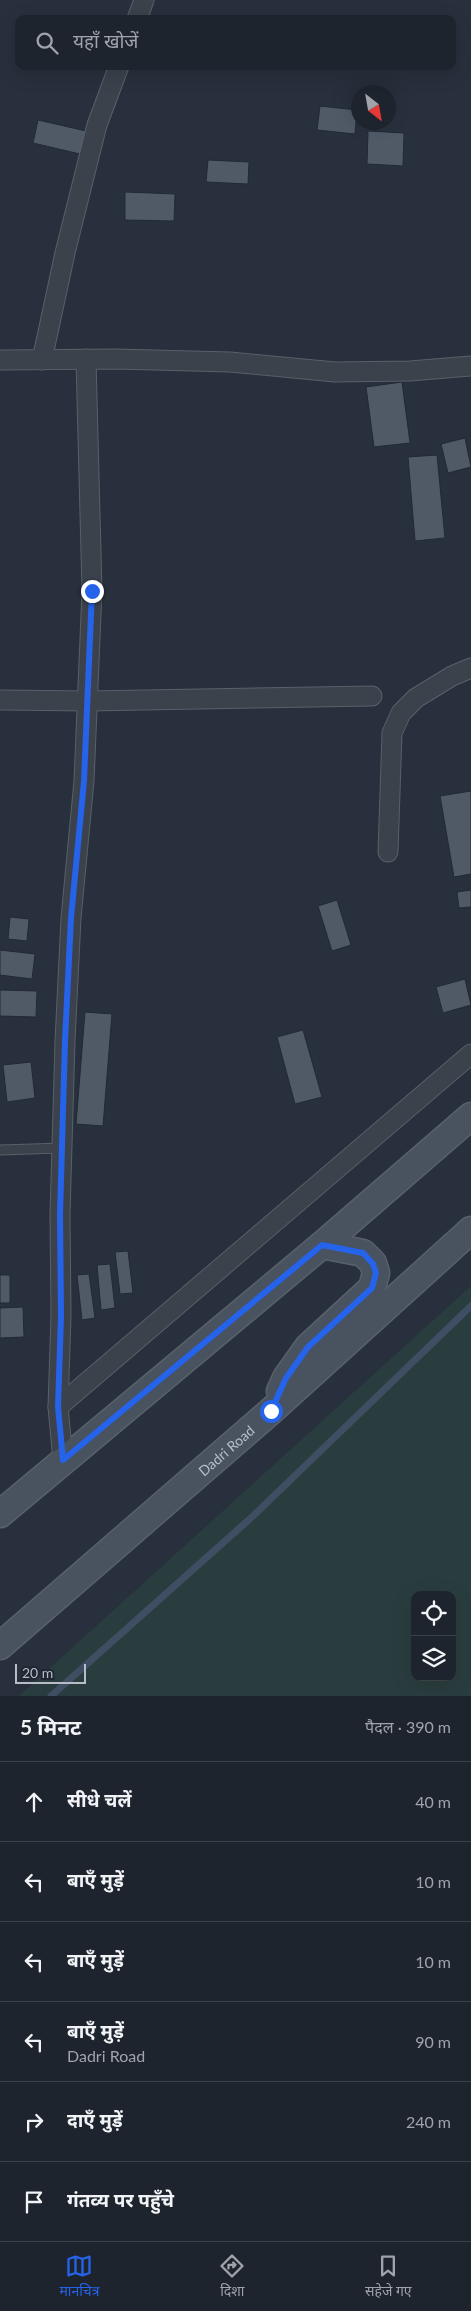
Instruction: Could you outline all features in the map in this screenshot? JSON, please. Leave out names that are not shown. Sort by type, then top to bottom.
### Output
[{"type":"main road","points":[[0,1514],[322,1245],[471,1116]]},
{"type":"main road","name":"Dadri Road","points":[[0,1646],[271,1411],[471,1230]]},
{"type":"main road","points":[[271,1411],[286,1378],[308,1347],[372,1288],[376,1273],[373,1264],[363,1253],[322,1245]]},
{"type":"street","points":[[138,15],[144,0]]},
{"type":"street","points":[[42,360],[65,253],[97,125],[118,70]]},
{"type":"street","points":[[63,1460],[58,1407],[65,1041],[71,918],[84,781],[92,591],[86,359]]},
{"type":"street","points":[[0,360],[86,359],[230,362],[334,372],[410,371],[471,366]]},
{"type":"street","points":[[388,852],[392,733],[401,713],[416,698],[452,676],[471,668]]},
{"type":"street","points":[[0,700],[88,701],[372,696]]},
{"type":"street","points":[[58,1407],[471,1054]]},
{"type":"lane","points":[[0,1150],[62,1148]]},
{"type":"shaded area","points":[[471,1286],[471,1696],[19,1696]]},
{"type":"building","points":[[320,106],[351,109],[351,130],[355,130],[355,134],[317,130]]},
{"type":"building","points":[[38,120],[86,131],[80,154],[33,143]]},
{"type":"building","points":[[368,131],[404,133],[403,166],[367,164]]},
{"type":"building","points":[[208,160],[249,162],[248,184],[206,182]]},
{"type":"building","points":[[125,192],[175,194],[174,221],[125,220]]},
{"type":"building","points":[[402,382],[410,443],[374,447],[366,387]]},
{"type":"building","points":[[465,438],[471,467],[448,473],[441,444]]},
{"type":"building","points":[[437,455],[445,538],[415,541],[408,457]]},
{"type":"building","points":[[471,791],[471,874],[454,877],[440,796]]},
{"type":"building","points":[[471,890],[471,907],[459,908],[457,892]]},
{"type":"building","points":[[337,900],[351,945],[332,951],[318,906]]},
{"type":"building","points":[[10,917],[29,919],[27,941],[8,939]]},
{"type":"building","points":[[0,950],[35,954],[32,979],[0,975]]},
{"type":"building","points":[[465,979],[471,1005],[443,1013],[436,987]]},
{"type":"building","points":[[0,990],[37,991],[36,1017],[0,1016]]},
{"type":"building","points":[[85,1012],[112,1014],[103,1126],[76,1124]]},
{"type":"building","points":[[303,1030],[322,1097],[295,1104],[277,1037]]},
{"type":"building","points":[[31,1062],[35,1098],[7,1102],[3,1065]]},
{"type":"building","points":[[128,1251],[133,1293],[120,1294],[115,1252]]},
{"type":"building","points":[[110,1264],[115,1308],[101,1310],[97,1265]]},
{"type":"building","points":[[89,1274],[95,1318],[82,1320],[77,1275]]},
{"type":"building","points":[[0,1275],[10,1275],[10,1303],[0,1303]]},
{"type":"building","points":[[23,1307],[24,1337],[0,1338],[0,1308]]},
{"type":"waterway","points":[[51,1696],[252,1517],[471,1306]]},
{"type":"route","points":[[92,591],[84,781],[71,918],[65,1041],[60,1215],[61,1316],[58,1407],[63,1460],[322,1245],[363,1253],[373,1264],[376,1273],[372,1288],[308,1347],[286,1378],[271,1411]]}]
